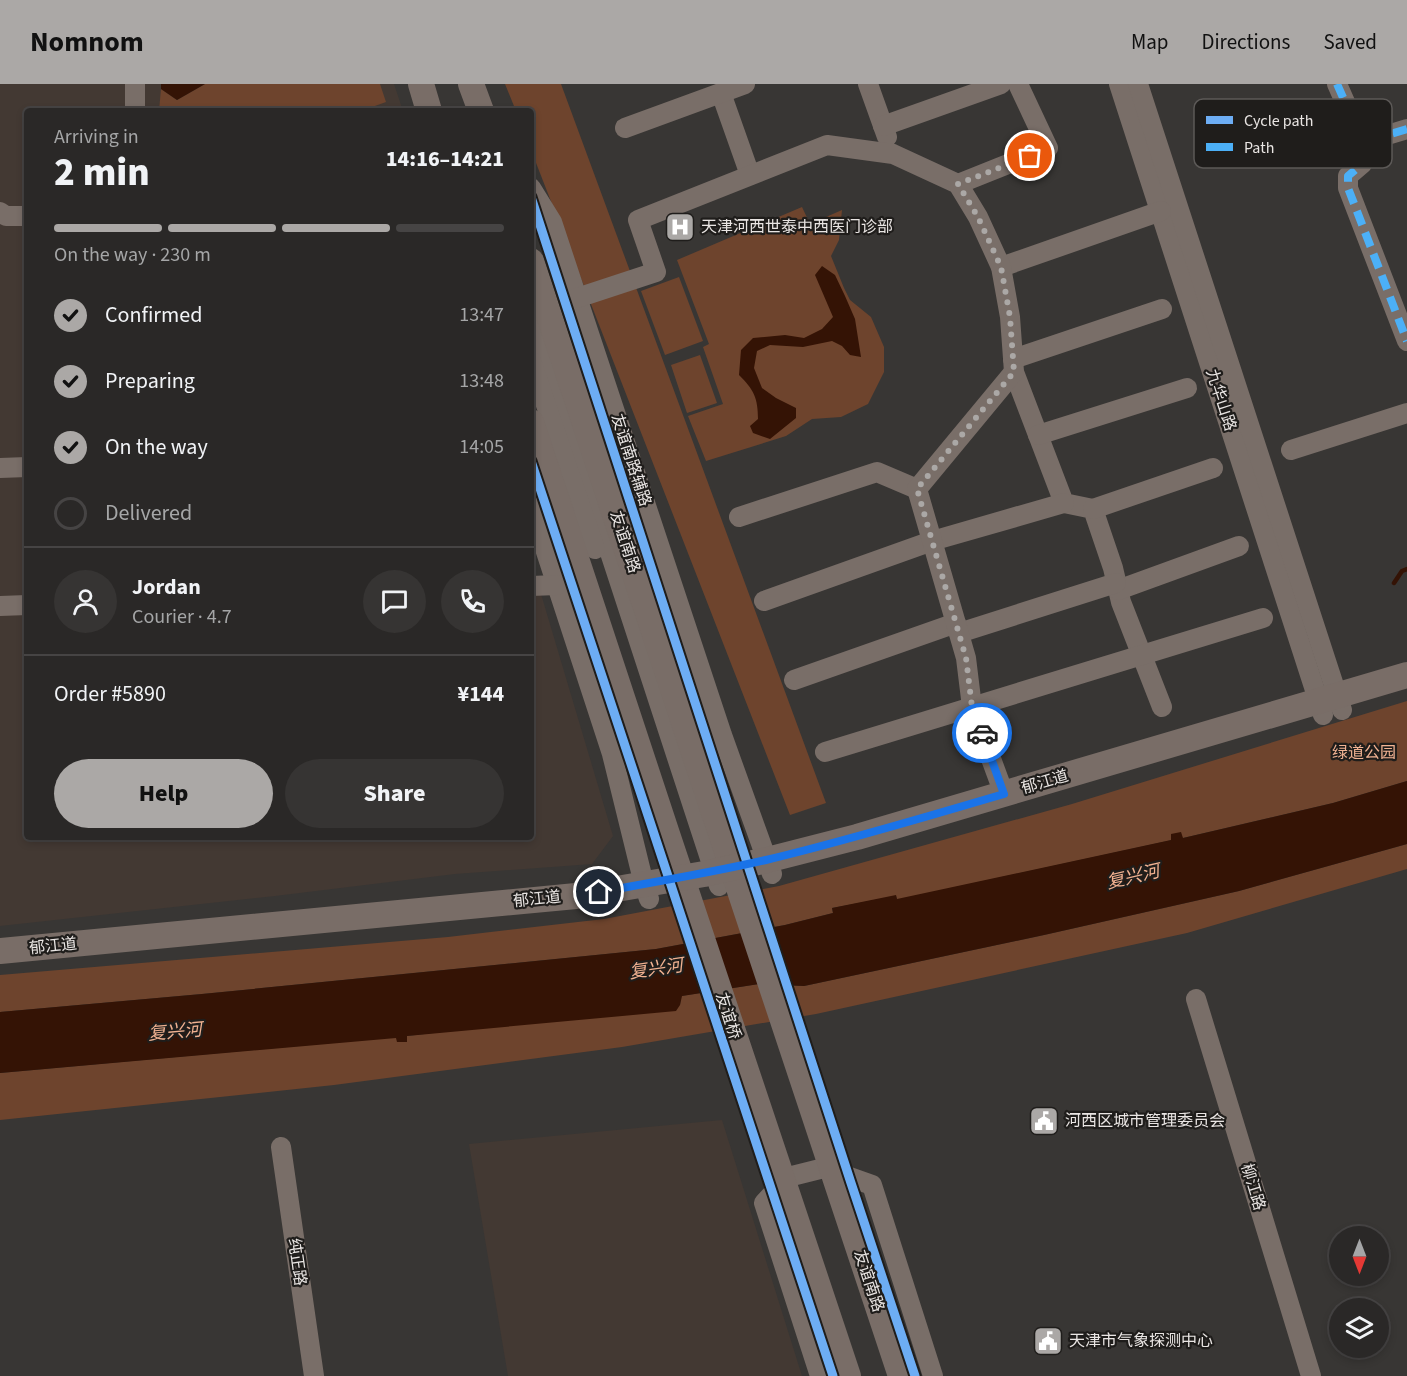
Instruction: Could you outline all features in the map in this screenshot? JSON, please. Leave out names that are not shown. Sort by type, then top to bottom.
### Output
[{"type":"main road","points":[[421,84],[428,108]]},
{"type":"main road","name":"友谊南路","points":[[534,270],[901,1376]]},
{"type":"main road","name":"友谊桥","points":[[534,431],[848,1376]]},
{"type":"main road","name":"郁江道","points":[[0,966],[574,910],[646,892],[874,847],[1330,706],[1407,675]]},
{"type":"main road","name":"郁江道","points":[[769,867],[857,837],[1004,794],[1330,706],[1407,690]]},
{"type":"main road","name":"郁江道","points":[[0,951],[576,896],[646,892]]},
{"type":"street","points":[[135,84],[135,108]]},
{"type":"street","points":[[625,128],[745,84]]},
{"type":"street","points":[[868,84],[893,154]]},
{"type":"street","points":[[883,126],[1002,84]]},
{"type":"street","points":[[958,184],[1048,148],[1018,84]]},
{"type":"street","name":"九华山路","points":[[1119,84],[1330,706]]},
{"type":"street","name":"九华山路","points":[[1138,84],[1330,706]]},
{"type":"street","points":[[1337,84],[1344,99]]},
{"type":"street","points":[[721,93],[750,175]]},
{"type":"street","points":[[1392,134],[1407,129]]},
{"type":"street","points":[[577,298],[656,272],[638,220],[827,145],[893,154],[958,184],[978,217],[1001,267],[1010,317],[1013,366],[1064,503]]},
{"type":"street","points":[[1357,168],[1348,176],[1348,188],[1407,341]]},
{"type":"street","name":"友谊南路辅路","points":[[534,193],[552,222],[722,735],[769,867]]},
{"type":"street","points":[[1001,267],[1161,211]]},
{"type":"street","points":[[0,212],[6,216],[24,216]]},
{"type":"street","points":[[917,489],[1013,366],[1162,309]]},
{"type":"street","points":[[534,320],[711,880]]},
{"type":"street","points":[[534,370],[711,880]]},
{"type":"street","points":[[1038,435],[1187,388]]},
{"type":"street","points":[[1291,450],[1407,413]]},
{"type":"street","points":[[0,468],[24,467]]},
{"type":"street","points":[[764,602],[932,541],[1064,503],[1094,509],[1213,468]]},
{"type":"street","points":[[739,517],[877,472],[917,489]]},
{"type":"street","points":[[917,489],[966,658],[972,707],[1004,794]]},
{"type":"street","points":[[1094,509],[1121,602],[1162,707]]},
{"type":"street","points":[[534,515],[612,754],[646,892]]},
{"type":"street","points":[[794,680],[957,628],[1117,586],[1239,546]]},
{"type":"street","points":[[534,586],[557,585]]},
{"type":"street","points":[[0,606],[24,605]]},
{"type":"street","points":[[825,752],[1263,618]]},
{"type":"street","name":"柳江路","points":[[1196,999],[1311,1376]]},
{"type":"street","name":"纯正路","points":[[281,1148],[314,1376]]},
{"type":"street","points":[[820,1376],[764,1203],[788,1177],[824,1168],[872,1185],[933,1376]]},
{"type":"shaded area","points":[[0,84],[394,84],[402,108],[24,108],[24,840],[534,840],[534,594],[541,594],[613,836],[592,864],[455,874],[0,926]]},
{"type":"shaded area","points":[[722,1120],[802,1376],[508,1376],[469,1144]]},
{"type":"green space","points":[[205,84],[380,84],[386,102],[369,108],[159,108],[161,89],[177,100]]},
{"type":"green space","points":[[505,84],[561,84],[826,803],[790,815],[534,158],[534,108],[515,108]]},
{"type":"green space","points":[[802,207],[810,224],[842,210],[839,240],[831,256],[850,300],[871,317],[884,347],[884,372],[868,404],[841,417],[812,419],[786,436],[706,461],[688,416],[723,404],[703,347],[709,344],[677,260]]},
{"type":"green space","points":[[679,277],[703,341],[665,355],[641,291]]},
{"type":"green space","points":[[700,355],[717,403],[687,413],[671,365]]},
{"type":"green space","name":"绿道公园","points":[[1407,701],[1407,781],[1333,803],[1183,838],[1171,835],[1172,840],[897,900],[896,896],[832,908],[833,913],[785,925],[656,949],[0,1012],[0,975],[448,937],[604,919],[779,886],[1072,804]]},
{"type":"green space","points":[[1407,844],[1407,869],[1187,933],[816,1014],[622,1047],[334,1085],[0,1120],[0,1073],[397,1037],[407,1041],[407,1036],[680,1005],[681,996],[759,984],[804,986],[1239,891]]},
{"type":"water","points":[[161,84],[205,84],[177,100],[161,89]]},
{"type":"water","points":[[822,266],[835,275],[855,319],[861,357],[850,355],[842,346],[832,341],[803,347],[770,345],[757,351],[754,368],[762,388],[796,408],[796,418],[770,439],[753,433],[750,426],[758,419],[757,405],[752,390],[739,375],[741,350],[753,338],[785,335],[804,338],[822,329],[833,317],[815,275]]},
{"type":"water","name":"复兴河","points":[[1407,781],[1407,844],[1239,891],[804,986],[759,984],[682,996],[676,1011],[407,1036],[407,1042],[397,1042],[396,1038],[0,1073],[0,1012],[656,949],[785,925],[833,913],[832,908],[896,895],[897,899],[1171,840],[1171,834],[1181,832],[1183,838],[1333,803]]},
{"type":"waterway","points":[[1394,583],[1402,571],[1407,569]]},
{"type":"marked path","points":[[1337,84],[1344,99]]},
{"type":"marked path","points":[[1392,134],[1407,129]]},
{"type":"marked path","points":[[1357,168],[1348,176],[1348,188],[1407,341]]},
{"type":"cycle path","points":[[534,206],[915,1376]]},
{"type":"cycle path","points":[[534,470],[833,1376]]},
{"type":"way so far","points":[[982,733],[972,707],[966,658],[917,489],[1014,372],[1010,317],[1001,267],[978,217],[958,184],[1030,156]]},
{"type":"place","name":"天津河西世泰中西医门诊部","points":[[680,227]]},
{"type":"place","name":"河西区城市管理委员会","points":[[1044,1121]]},
{"type":"place","name":"天津市气象探测中心","points":[[1048,1341]]},
{"type":"route","points":[[599,892],[704,874],[767,860],[857,837],[1004,794],[982,733]]}]
